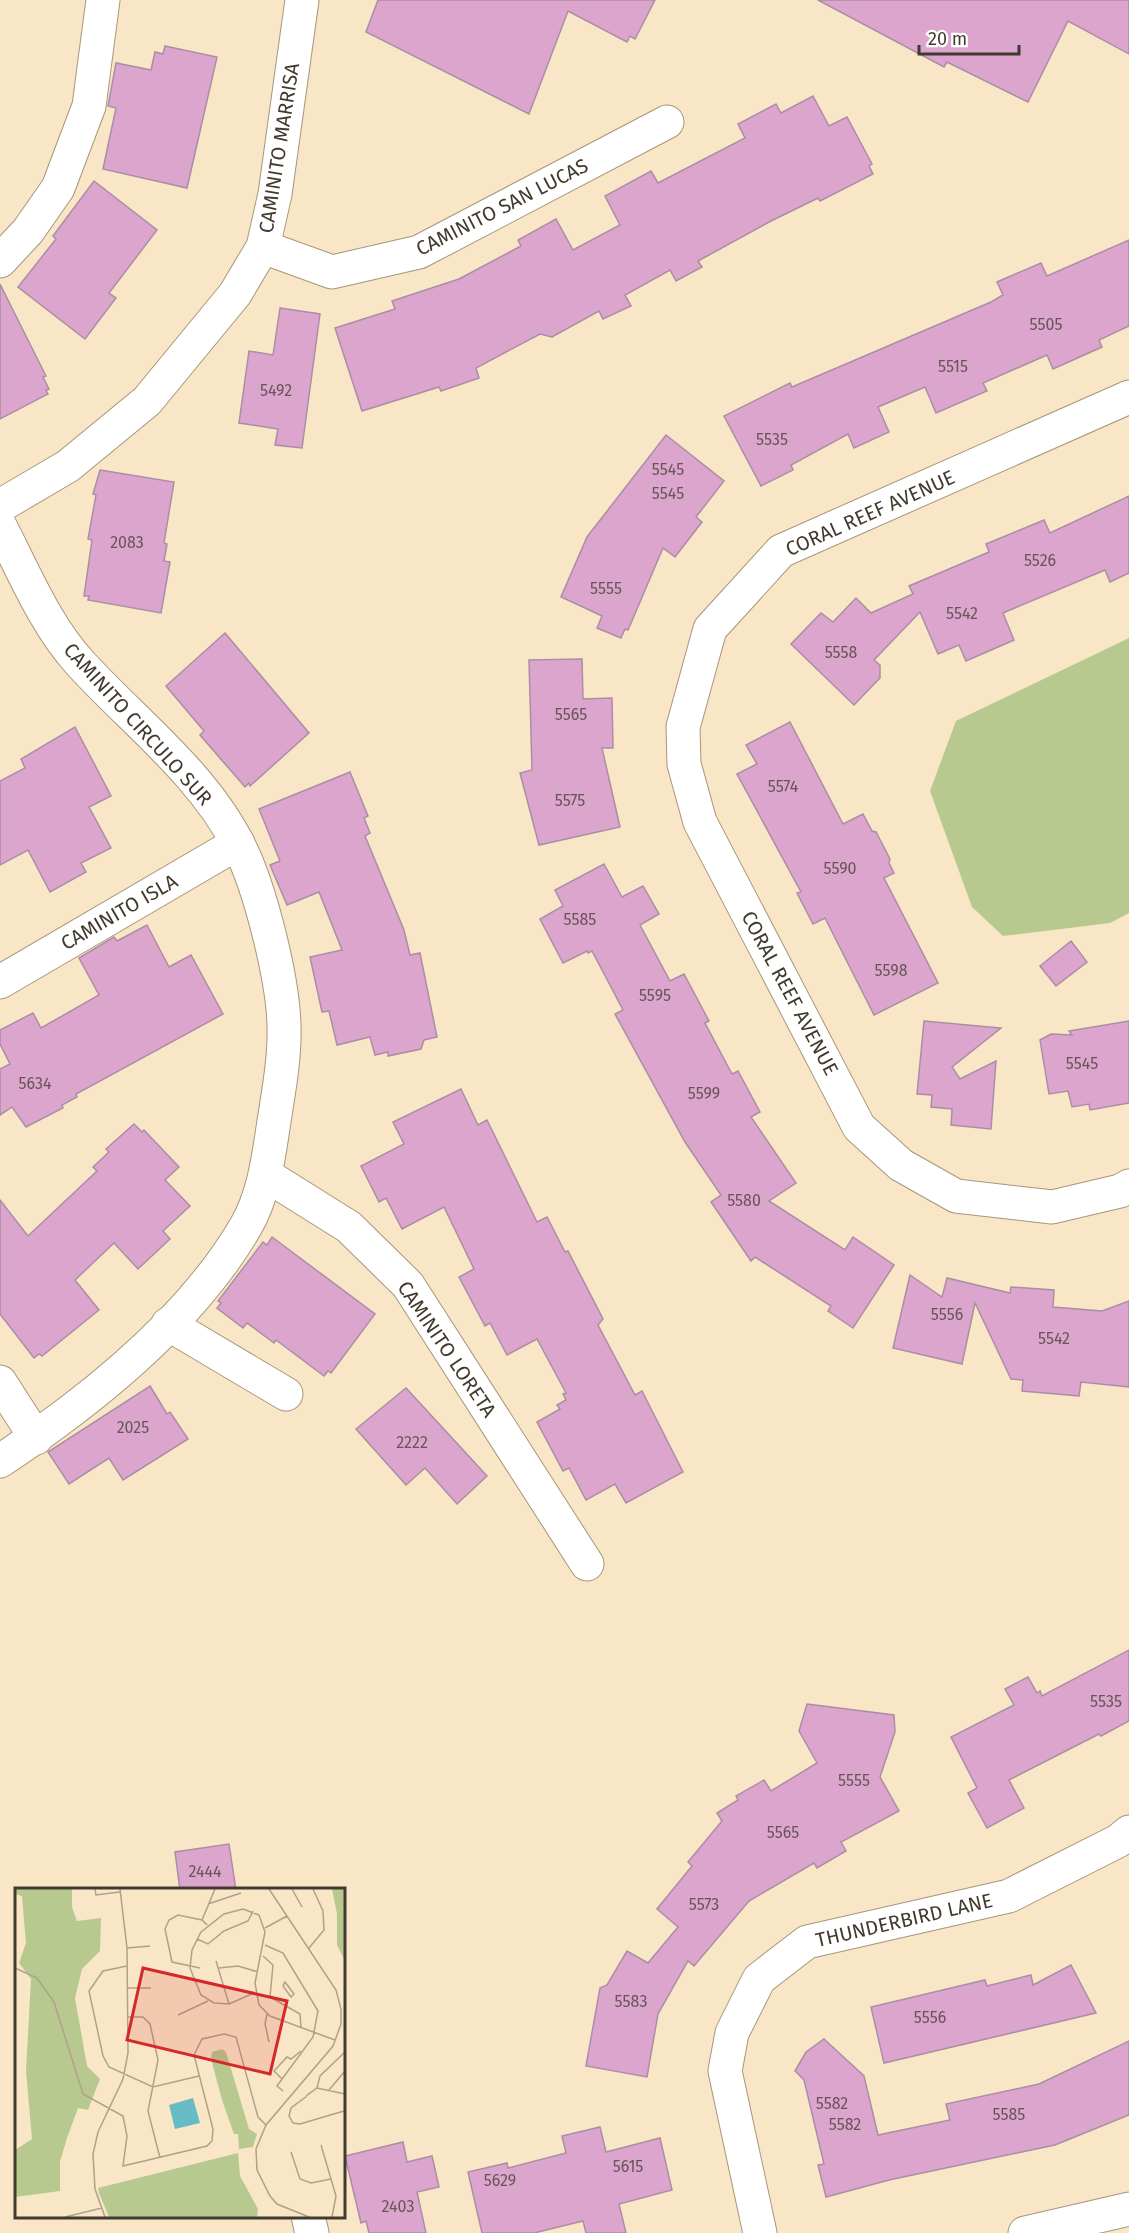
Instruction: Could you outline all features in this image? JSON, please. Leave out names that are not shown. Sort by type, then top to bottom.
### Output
[{"type":"street","points":[[0,261],[28,231],[62,178],[89,106],[103,0]]},
{"type":"street","name":"CAMINITO MARRISA","points":[[0,506],[68,466],[147,401],[235,294],[263,247],[275,194],[302,0]]},
{"type":"street","name":"CAMINITO SAN LUCAS","points":[[263,247],[332,272],[419,252],[667,122]]},
{"type":"street","name":"CORAL REEF AVENUE","points":[[1129,398],[781,550],[710,630],[683,727],[684,764],[700,822],[847,1100],[859,1127],[901,1165],[956,1196],[1052,1207],[1120,1191],[1129,1186]]},
{"type":"street","name":"CAMINITO CIRCULO SUR","points":[[0,526],[60,638],[81,664],[200,788],[238,843],[251,875],[268,935],[279,980],[284,1025],[282,1065],[266,1175],[247,1225],[199,1293],[168,1324],[59,1422],[0,1461]]},
{"type":"street","name":"CAMINITO ISLA","points":[[0,982],[238,843]]},
{"type":"street","name":"CAMINITO LORETA","points":[[266,1175],[349,1227],[408,1285],[586,1564]]},
{"type":"street","points":[[168,1324],[286,1394]]},
{"type":"street","points":[[0,1382],[36,1438]]},
{"type":"street","name":"THUNDERBIRD LANE","points":[[760,2233],[725,2071],[732,2033],[759,1979],[807,1942],[1009,1896],[1118,1841],[1129,1832]]},
{"type":"street","points":[[1025,2233],[1129,2209]]},
{"type":"street","points":[[308,2218],[312,2233]]},
{"type":"green space","points":[[1129,638],[1129,913],[1110,923],[1003,936],[972,907],[930,791],[956,721]]},
{"type":"building","points":[[378,0],[655,0],[635,39],[630,36],[627,42],[568,11],[529,114],[366,32]]},
{"type":"building","points":[[818,0],[1129,0],[1129,54],[1068,21],[1028,102],[947,62],[944,67]]},
{"type":"building","points":[[165,46],[217,57],[187,188],[103,169],[116,108],[108,106],[116,63],[151,70],[155,52],[163,54]]},
{"type":"building","points":[[813,96],[829,126],[847,117],[872,164],[869,166],[873,174],[820,201],[818,198],[771,221],[698,261],[702,267],[676,281],[670,270],[625,295],[631,306],[603,319],[599,311],[552,337],[540,334],[476,368],[479,378],[441,391],[439,387],[362,411],[335,328],[395,309],[392,301],[459,279],[521,246],[518,240],[556,219],[573,250],[620,225],[605,196],[651,171],[658,183],[745,138],[738,124],[776,104],[781,113]]},
{"type":"building","points":[[94,181],[157,230],[109,293],[116,298],[85,339],[18,287],[56,239],[53,236]]},
{"type":"building","points":[[1129,240],[1129,326],[1099,340],[1102,347],[1053,369],[1047,355],[983,383],[987,391],[936,413],[925,387],[878,407],[889,432],[854,448],[848,434],[791,465],[793,470],[761,486],[724,416],[790,383],[792,387],[991,302],[1003,295],[997,282],[1041,263],[1047,276]]},
{"type":"building","points":[[0,284],[46,376],[43,377],[49,389],[46,390],[48,394],[0,419]]},
{"type":"building","points":[[280,308],[320,314],[302,448],[275,445],[278,429],[239,423],[249,351],[273,355]]},
{"type":"building","points":[[666,435],[724,481],[696,517],[702,522],[675,557],[663,548],[628,630],[625,629],[621,638],[597,628],[602,616],[561,597],[587,537]]},
{"type":"building","points":[[100,470],[174,482],[164,543],[167,544],[164,561],[170,562],[161,613],[88,600],[89,596],[84,596],[92,540],[88,539],[96,495],[93,494]]},
{"type":"building","points":[[1129,496],[1129,573],[1110,582],[1105,570],[1003,613],[1014,640],[966,661],[959,645],[938,654],[920,612],[874,660],[880,665],[880,678],[854,705],[791,644],[821,613],[833,622],[856,598],[871,613],[913,594],[909,586],[989,552],[986,544],[1044,520],[1050,533]]},
{"type":"building","points":[[225,633],[309,733],[250,786],[249,783],[245,787],[200,735],[204,731],[166,686]]},
{"type":"building","points":[[582,659],[583,699],[612,698],[613,748],[602,748],[620,827],[539,845],[520,773],[532,770],[529,660]]},
{"type":"building","points":[[790,722],[843,824],[863,814],[872,831],[876,832],[890,859],[889,863],[894,873],[884,878],[938,983],[874,1015],[825,918],[813,924],[797,893],[801,892],[737,774],[757,764],[746,745]]},
{"type":"building","points":[[75,727],[111,796],[89,807],[111,848],[81,863],[86,872],[50,892],[28,850],[0,865],[0,781],[25,768],[21,759]]},
{"type":"building","points":[[350,772],[368,816],[364,818],[370,833],[365,836],[404,930],[410,955],[420,953],[437,1037],[424,1040],[421,1049],[388,1056],[388,1052],[375,1055],[370,1037],[337,1045],[329,1011],[322,1012],[310,957],[342,950],[319,892],[287,905],[270,865],[280,861],[259,809]]},
{"type":"building","points":[[604,864],[622,897],[643,886],[659,914],[640,925],[670,981],[684,974],[709,1021],[705,1023],[732,1074],[738,1071],[760,1112],[751,1117],[796,1183],[769,1201],[845,1250],[853,1237],[894,1265],[853,1328],[828,1311],[831,1306],[755,1257],[751,1261],[711,1202],[721,1195],[685,1142],[615,1014],[623,1010],[592,951],[588,953],[587,951],[563,963],[540,919],[563,906],[555,890]]},
{"type":"building","points":[[147,925],[169,967],[191,955],[223,1014],[76,1094],[77,1097],[62,1105],[63,1108],[26,1127],[12,1107],[0,1115],[0,1069],[10,1064],[0,1044],[0,1030],[33,1013],[41,1028],[99,995],[79,958],[114,937],[117,941]]},
{"type":"building","points":[[1071,941],[1087,962],[1056,986],[1040,966]]},
{"type":"building","points":[[924,1021],[1001,1028],[952,1067],[960,1079],[996,1061],[991,1129],[951,1125],[952,1109],[931,1107],[932,1095],[917,1094]]},
{"type":"building","points":[[1129,1021],[1129,1103],[1090,1110],[1089,1104],[1072,1107],[1068,1091],[1049,1094],[1040,1040],[1051,1034],[1072,1035],[1069,1031]]},
{"type":"building","points":[[461,1089],[478,1125],[487,1120],[537,1222],[547,1217],[565,1252],[568,1251],[603,1319],[598,1325],[635,1395],[642,1391],[683,1472],[626,1503],[615,1484],[586,1500],[569,1468],[563,1471],[537,1422],[560,1409],[557,1405],[566,1400],[563,1394],[566,1393],[537,1339],[507,1355],[490,1323],[485,1326],[459,1277],[474,1269],[444,1207],[402,1229],[386,1198],[379,1202],[361,1166],[404,1144],[393,1122]]},
{"type":"building","points":[[134,1124],[142,1132],[144,1130],[179,1167],[165,1180],[190,1206],[163,1231],[170,1239],[138,1269],[114,1243],[75,1280],[99,1310],[42,1356],[39,1354],[34,1358],[0,1314],[0,1200],[28,1236],[97,1171],[93,1167],[109,1152],[106,1149]]},
{"type":"building","points":[[272,1237],[375,1314],[331,1373],[328,1371],[324,1376],[276,1340],[274,1343],[247,1323],[243,1328],[217,1308],[221,1303],[218,1301],[263,1242],[267,1245]]},
{"type":"building","points":[[910,1275],[942,1297],[947,1278],[1010,1293],[1011,1287],[1054,1290],[1053,1307],[1102,1311],[1129,1301],[1129,1387],[1081,1382],[1079,1396],[1022,1391],[1023,1380],[1011,1379],[975,1303],[962,1364],[893,1348]]},
{"type":"building","points":[[150,1386],[167,1414],[170,1412],[188,1439],[123,1480],[109,1458],[69,1484],[48,1452]]},
{"type":"building","points":[[406,1388],[487,1476],[457,1504],[425,1468],[406,1485],[356,1429]]},
{"type":"building","points":[[1129,1650],[1129,1721],[1009,1780],[1024,1808],[987,1828],[968,1793],[977,1788],[951,1737],[1014,1705],[1005,1689],[1028,1677],[1037,1693],[1040,1691],[1042,1696]]},
{"type":"building","points":[[807,1704],[894,1715],[895,1732],[880,1777],[899,1811],[841,1842],[846,1851],[817,1868],[814,1863],[749,1901],[694,1966],[688,1961],[658,2014],[647,2077],[586,2066],[600,1988],[607,1985],[627,1951],[648,1963],[678,1927],[657,1909],[692,1866],[688,1862],[722,1821],[717,1813],[738,1800],[736,1796],[764,1780],[771,1791],[817,1763],[799,1731]]},
{"type":"building","points":[[229,1844],[236,1888],[180,1888],[175,1852]]},
{"type":"building","points":[[1071,1965],[1096,2013],[884,2063],[871,2007],[985,1980],[987,1986],[1031,1975],[1033,1985]]},
{"type":"building","points":[[824,2039],[864,2076],[878,2135],[950,2120],[946,2104],[1039,2084],[1129,2041],[1129,2115],[1055,2145],[889,2180],[826,2197],[818,2165],[824,2164],[804,2080],[795,2071],[806,2052]]},
{"type":"building","points":[[600,2127],[606,2152],[660,2138],[672,2190],[619,2204],[626,2233],[586,2233],[583,2221],[534,2233],[482,2233],[468,2172],[507,2163],[508,2168],[566,2153],[562,2136]]},
{"type":"building","points":[[403,2142],[407,2162],[432,2156],[439,2187],[417,2192],[426,2233],[369,2233],[366,2221],[361,2223],[345,2156]]}]
